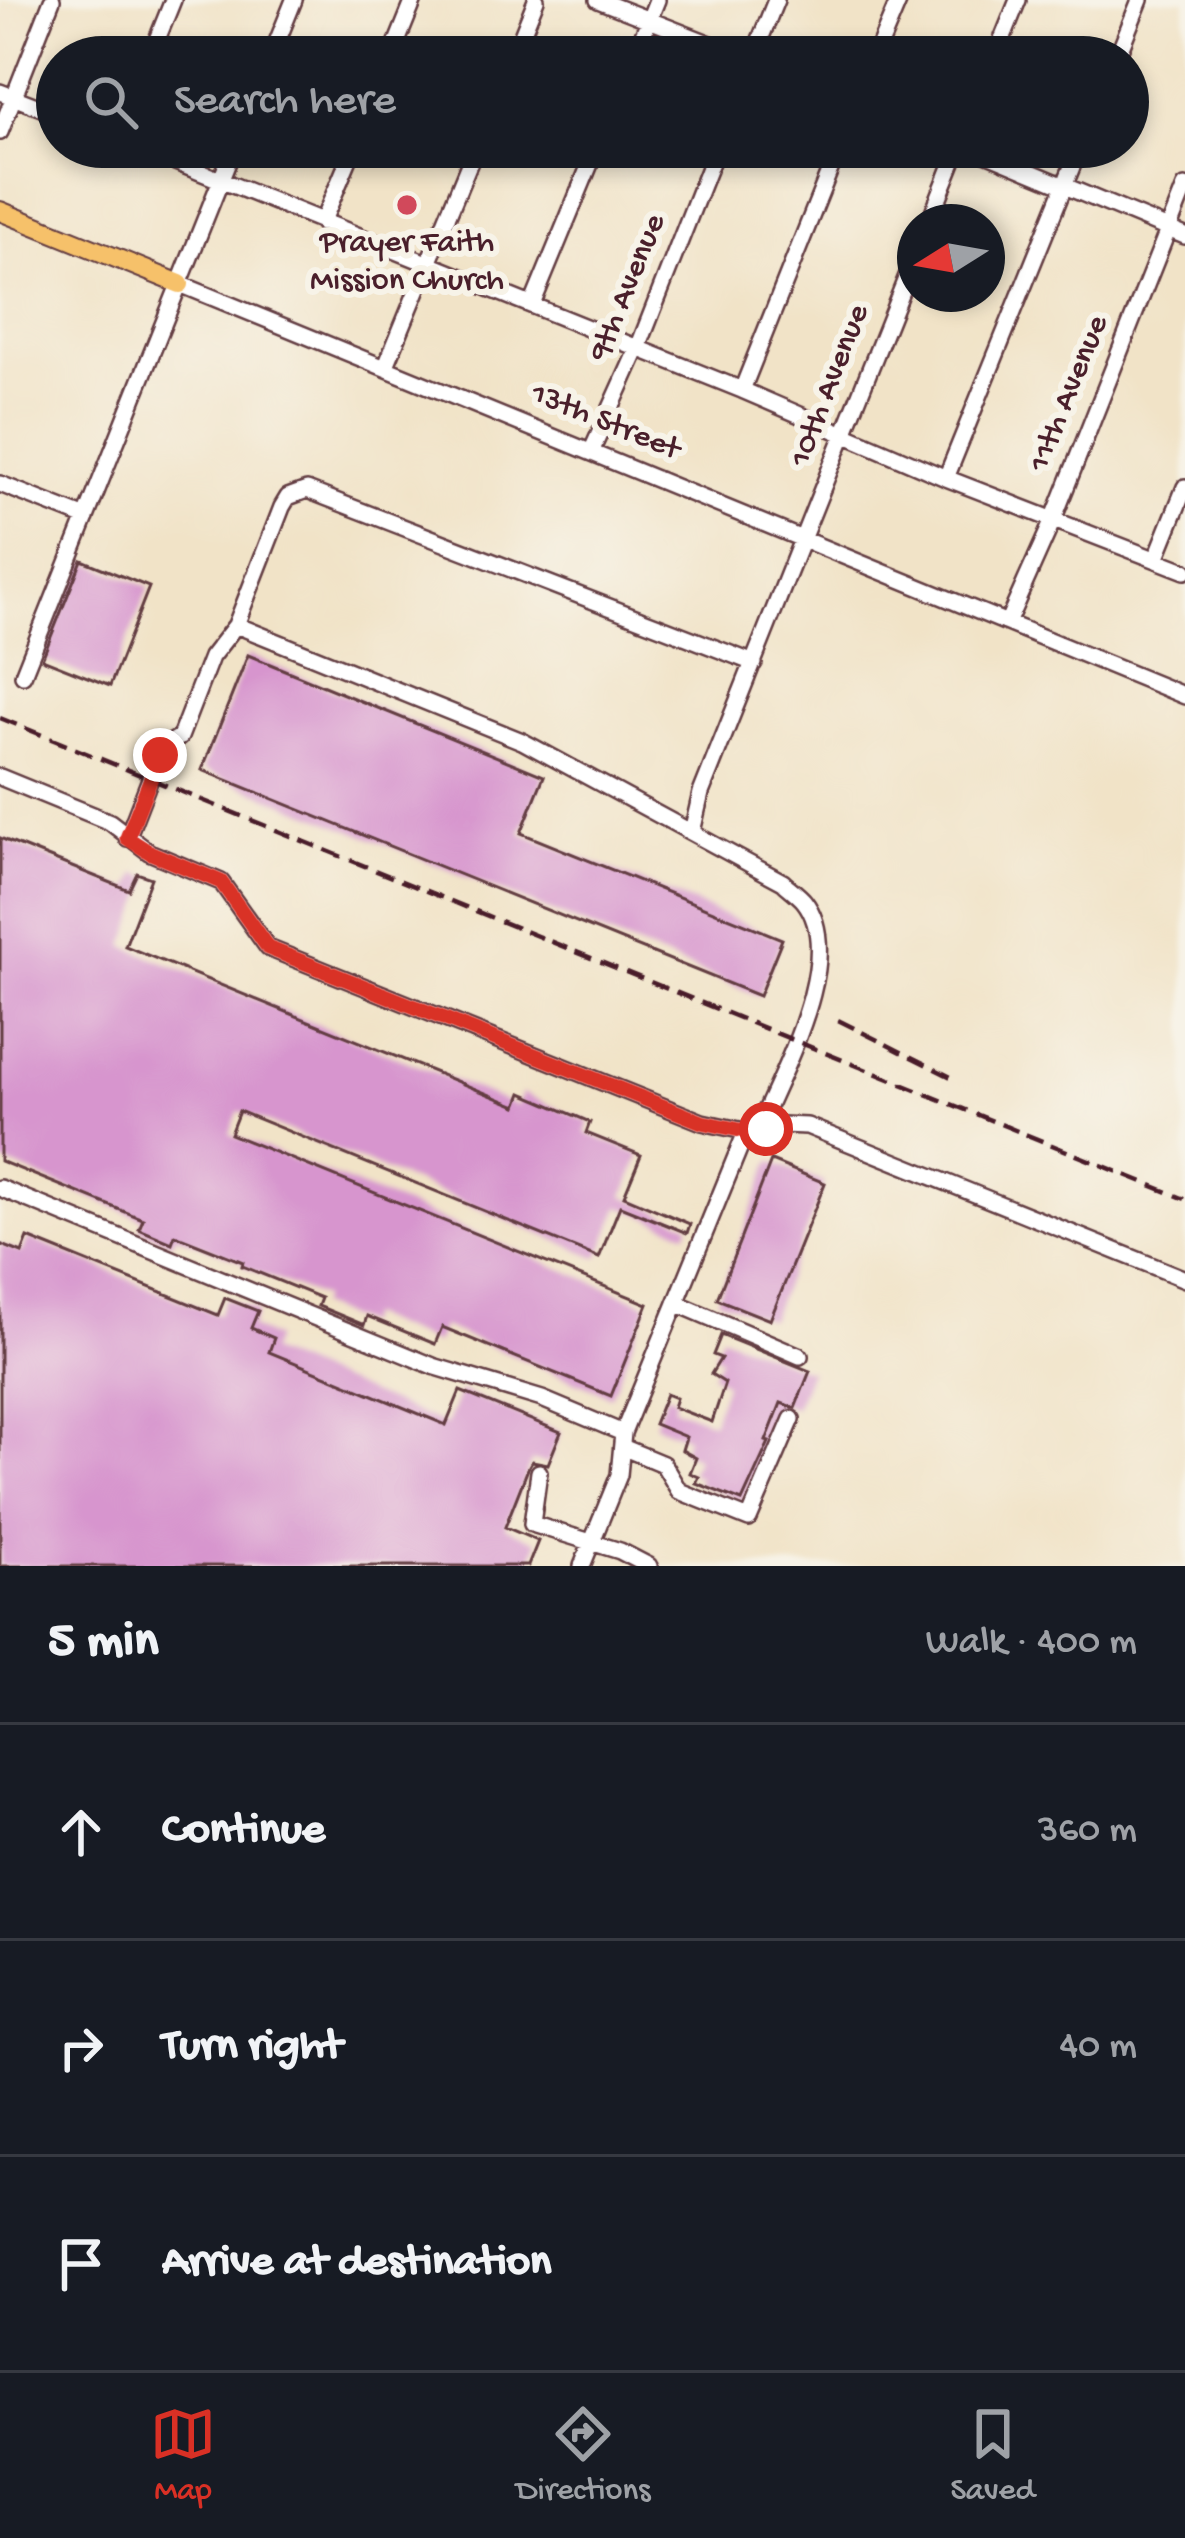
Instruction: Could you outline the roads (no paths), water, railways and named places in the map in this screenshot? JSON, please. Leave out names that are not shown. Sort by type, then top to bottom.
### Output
[{"type":"main road","name":"13th Street","points":[[0,211],[180,284]]},
{"type":"street","points":[[0,132],[7,94],[52,0]]},
{"type":"street","points":[[158,36],[173,0]]},
{"type":"street","points":[[279,36],[294,0]]},
{"type":"street","points":[[399,36],[414,0]]},
{"type":"street","points":[[521,36],[536,0]]},
{"type":"street","points":[[598,0],[690,36]]},
{"type":"street","points":[[643,36],[657,0]]},
{"type":"street","points":[[761,36],[776,0]]},
{"type":"street","points":[[884,36],[899,0]]},
{"type":"street","points":[[1003,36],[1018,0]]},
{"type":"street","points":[[1125,36],[1140,0]]},
{"type":"street","points":[[7,94],[36,106]]},
{"type":"street","points":[[189,168],[1185,571]]},
{"type":"street","points":[[22,675],[225,168]]},
{"type":"street","points":[[322,223],[345,168]]},
{"type":"street","points":[[386,366],[468,168]]},
{"type":"street","points":[[532,305],[588,168]]},
{"type":"street","name":"9th Avenue","points":[[592,450],[710,168]]},
{"type":"street","points":[[742,390],[831,168]]},
{"type":"street","points":[[935,204],[950,168]]},
{"type":"street","points":[[1024,168],[1185,236]]},
{"type":"street","points":[[946,478],[1071,168]]},
{"type":"street","name":"11th Avenue","points":[[1008,621],[1185,187]]},
{"type":"street","name":"13th Street","points":[[180,284],[1185,696]]},
{"type":"street","name":"10th Avenue","points":[[692,832],[701,793],[897,301]]},
{"type":"street","points":[[0,484],[86,518]]},
{"type":"street","points":[[1156,559],[1185,487]]},
{"type":"street","points":[[127,838],[162,748],[180,737],[212,657],[236,625],[282,507],[288,497],[307,490],[754,663]]},
{"type":"street","points":[[236,625],[522,741],[783,883],[806,903],[818,934],[820,968],[676,1303],[622,1440],[619,1475],[582,1566]]},
{"type":"street","points":[[0,777],[110,822],[149,852],[221,882],[268,948],[702,1122],[751,1131],[807,1126],[1185,1280]]},
{"type":"street","points":[[0,1188],[433,1366],[542,1400],[663,1464],[679,1491],[749,1519],[792,1419]]},
{"type":"street","points":[[676,1303],[800,1356]]},
{"type":"street","points":[[539,1472],[532,1524],[649,1566]]},
{"type":"railway","points":[[0,718],[1185,1199]]},
{"type":"railway","points":[[838,1020],[951,1077]]},
{"type":"place","name":"Prayer Faith Mission Church","points":[[407,205]]}]
